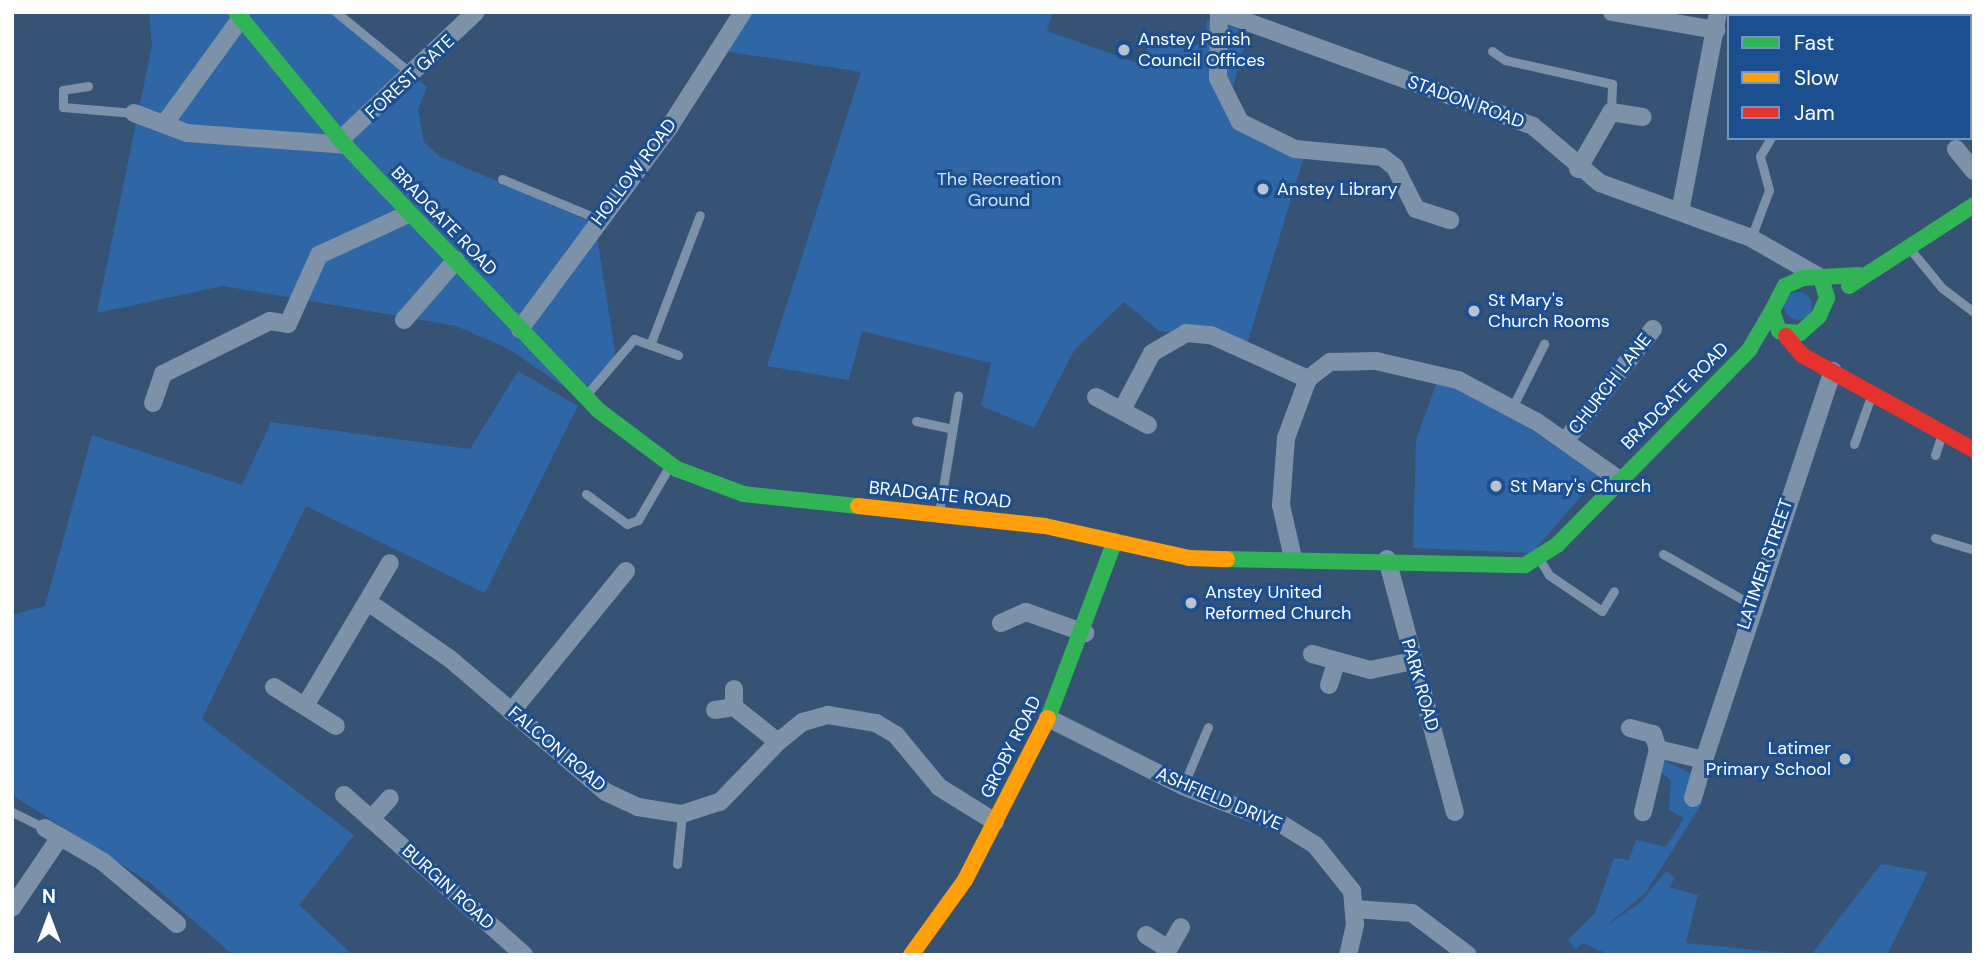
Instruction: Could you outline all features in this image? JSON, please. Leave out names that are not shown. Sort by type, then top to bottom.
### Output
[{"type":"street","name":"FOREST GATE","points":[[343,142],[476,12]]},
{"type":"street","name":"HOLLOW ROAD","points":[[520,329],[598,219],[670,126],[743,12]]},
{"type":"street","name":"STADON ROAD","points":[[1219,12],[1533,126],[1578,169],[1680,212],[1751,238],[1821,278]]},
{"type":"street","points":[[1219,12],[1218,78],[1240,122],[1295,149],[1382,157],[1395,167],[1416,209],[1450,220]]},
{"type":"street","points":[[1612,12],[1717,21],[1680,212]]},
{"type":"street","points":[[165,123],[239,15]]},
{"type":"street","name":"BRADGATE ROAD","points":[[239,15],[343,142],[408,214],[456,260],[585,396],[670,465],[743,494],[940,512],[1115,541],[1189,558],[1387,559],[1503,567],[1540,560],[1749,350],[1785,285]]},
{"type":"street","points":[[1578,169],[1611,111],[1643,117]]},
{"type":"street","points":[[134,113],[187,133],[343,142]]},
{"type":"street","points":[[1956,149],[1974,171]]},
{"type":"street","points":[[1817,358],[1811,326],[1827,298],[1906,245],[1974,205]]},
{"type":"street","points":[[153,403],[163,374],[270,321],[288,324],[319,255],[408,214]]},
{"type":"street","points":[[1774,250],[1785,285],[1821,278],[1854,281]]},
{"type":"street","points":[[404,320],[456,260]]},
{"type":"street","points":[[1821,278],[1827,298]]},
{"type":"street","points":[[1772,310],[1786,336],[1802,355],[1817,358],[1833,370],[1944,429],[1974,450]]},
{"type":"street","name":"BRADGATE ROAD","points":[[1749,350],[1811,326]]},
{"type":"street","name":"CHURCH LANE","points":[[1566,440],[1653,329]]},
{"type":"street","points":[[1122,410],[1152,353],[1186,333],[1211,335],[1308,379],[1282,464],[1281,505],[1293,558]]},
{"type":"street","name":"CHURCH LANE","points":[[1308,379],[1329,362],[1376,361],[1458,380],[1566,440],[1618,479]]},
{"type":"street","name":"LATIMER STREET","points":[[1693,799],[1752,604],[1833,370]]},
{"type":"street","points":[[1096,397],[1148,425]]},
{"type":"street","name":"GROBY ROAD","points":[[911,955],[953,901],[1048,718],[1085,634],[1115,541]]},
{"type":"street","name":"PARK ROAD","points":[[1387,559],[1455,812]]},
{"type":"street","points":[[305,706],[390,563]]},
{"type":"street","points":[[511,712],[626,571]]},
{"type":"street","points":[[597,575],[611,588]]},
{"type":"street","name":"FALCON ROAD","points":[[368,602],[511,712],[606,792],[638,807],[682,814],[720,802],[778,742],[803,722],[828,715],[876,723],[896,735],[939,787],[995,822]]},
{"type":"street","points":[[1001,623],[1026,612],[1085,634]]},
{"type":"street","points":[[1312,654],[1385,671],[1413,661]]},
{"type":"street","points":[[1329,685],[1337,661]]},
{"type":"street","points":[[274,687],[336,726]]},
{"type":"street","points":[[715,710],[734,698],[778,742]]},
{"type":"street","name":"ASHFIELD DRIVE","points":[[1048,718],[1183,786],[1283,825],[1315,846],[1345,876],[1354,909],[1348,955]]},
{"type":"street","points":[[1630,728],[1653,734],[1658,749],[1643,811]]},
{"type":"street","points":[[1658,749],[1704,760]]},
{"type":"street","name":"BURGIN ROAD","points":[[344,795],[524,955]]},
{"type":"street","points":[[371,819],[390,799]]},
{"type":"street","points":[[12,908],[52,833],[76,847],[177,924]]},
{"type":"street","points":[[1354,909],[1412,913],[1468,955]]},
{"type":"street","points":[[1146,935],[1166,952],[1181,928]]},
{"type":"lane","points":[[335,12],[414,75]]},
{"type":"lane","points":[[1492,51],[1505,60],[1612,84],[1611,111]]},
{"type":"lane","points":[[88,86],[63,90],[63,107],[134,113]]},
{"type":"lane","points":[[1751,238],[1769,190],[1760,156],[1770,140]]},
{"type":"lane","points":[[502,178],[598,219]]},
{"type":"lane","points":[[650,345],[701,215]]},
{"type":"lane","points":[[1906,245],[1942,288],[1974,312]]},
{"type":"lane","points":[[585,396],[634,339],[678,355]]},
{"type":"lane","points":[[1512,408],[1544,344]]},
{"type":"lane","points":[[1854,444],[1873,391]]},
{"type":"lane","points":[[940,512],[950,428],[958,396]]},
{"type":"lane","points":[[915,421],[950,428]]},
{"type":"lane","points":[[1935,455],[1944,429]]},
{"type":"lane","points":[[586,494],[627,524],[638,520],[670,465]]},
{"type":"lane","points":[[1935,538],[1974,550]]},
{"type":"lane","points":[[1663,554],[1752,604]]},
{"type":"lane","points":[[1540,560],[1549,575],[1602,611],[1614,591]]},
{"type":"lane","points":[[1183,786],[1208,727]]},
{"type":"lane","points":[[12,812],[52,833]]},
{"type":"lane","points":[[677,864],[682,814]]},
{"type":"green space","points":[[149,12],[340,12],[427,87],[418,109],[424,142],[439,156],[595,224],[616,358],[577,396],[509,349],[456,326],[223,286],[97,313],[152,45]]},
{"type":"green space","name":"The Recreation Ground","points":[[747,12],[1053,12],[1047,31],[1141,64],[1152,35],[1205,46],[1207,20],[1249,32],[1227,107],[1306,150],[1248,341],[1159,331],[1124,302],[1075,349],[1034,428],[981,406],[991,363],[862,331],[849,380],[767,366],[861,72],[724,51]]},
{"type":"green space","points":[[1798,292],[1808,296],[1812,306],[1808,316],[1798,320],[1788,316],[1784,306],[1788,296]]},
{"type":"green space","points":[[518,371],[578,406],[485,593],[306,506],[202,719],[354,835],[299,905],[353,955],[233,955],[149,882],[12,795],[12,615],[45,606],[92,435],[242,485],[271,422],[470,449]]},
{"type":"green space","points":[[1458,380],[1599,476],[1532,553],[1413,548],[1416,440],[1436,384]]},
{"type":"green space","points":[[1665,761],[1690,773],[1687,796],[1703,802],[1646,892],[1606,926],[1641,902],[1666,871],[1675,878],[1669,887],[1698,895],[1686,943],[1806,955],[1610,955],[1583,943],[1576,949],[1568,940],[1595,913],[1614,858],[1629,860],[1636,840],[1666,847],[1684,818],[1669,810],[1671,781],[1660,771]]},
{"type":"green space","points":[[1881,864],[1928,872],[1887,955],[1811,955]]},
{"type":"traffic: fast","points":[[236,12],[345,145],[598,410],[677,469],[743,494],[858,506]]},
{"type":"traffic: fast","points":[[1849,286],[1974,205]]},
{"type":"traffic: fast","points":[[1821,278],[1827,298],[1819,316],[1800,333],[1779,331],[1772,311],[1785,286],[1803,278],[1859,275]]},
{"type":"traffic: fast","points":[[1227,559],[1525,565],[1557,545],[1749,350],[1772,311]]},
{"type":"traffic: fast","points":[[1048,718],[1115,541]]},
{"type":"traffic: slow","points":[[858,506],[1045,526],[1189,558],[1227,559]]},
{"type":"traffic: slow","points":[[911,955],[965,880],[1048,718]]},
{"type":"traffic: jam","points":[[1786,336],[1802,355],[1974,450]]},
{"type":"place","name":"Anstey Parish Council Offices","points":[[1124,50]]},
{"type":"place","name":"Anstey Library","points":[[1263,189]]},
{"type":"place","name":"St Mary's Church Rooms","points":[[1474,311]]},
{"type":"place","name":"St Mary's Church","points":[[1496,486]]},
{"type":"place","name":"Anstey United Reformed Church","points":[[1191,603]]},
{"type":"place","name":"Latimer Primary School","points":[[1845,759]]}]
